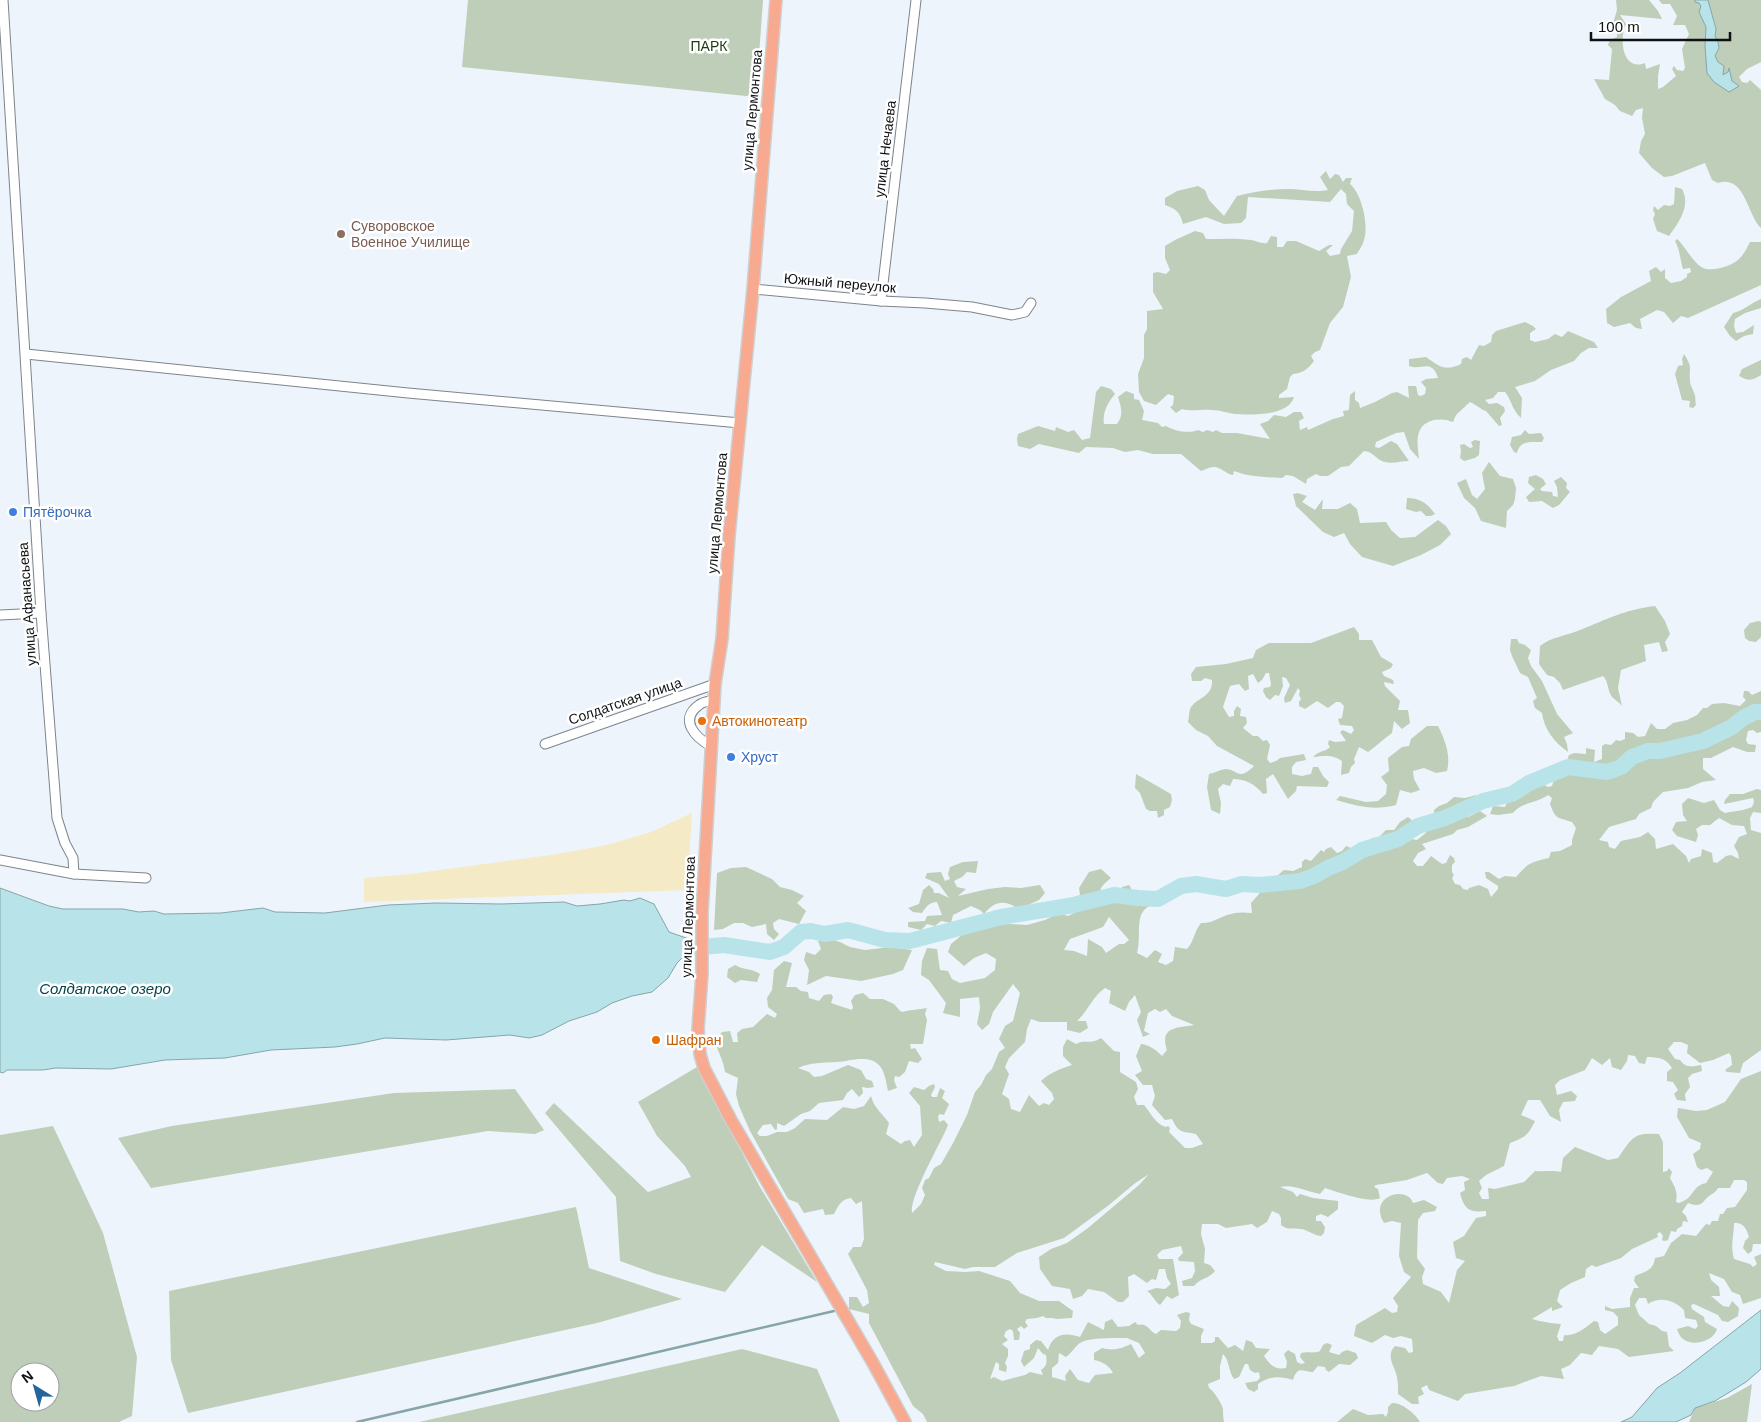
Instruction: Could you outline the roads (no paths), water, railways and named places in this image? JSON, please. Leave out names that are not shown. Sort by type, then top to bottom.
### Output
[{"type":"main road","name":"улица Лермонтова","points":[[776,0],[722,639],[715,684],[702,912],[702,958],[698,1029],[702,1061],[717,1095],[873,1363],[905,1422]]},
{"type":"street","name":"улица Афанасьева","points":[[3,0],[41,614],[58,818],[72,858],[74,874]]},
{"type":"street","name":"улица Нечаева","points":[[881,301],[916,0]]},
{"type":"street","name":"Южный переулок","points":[[753,289],[881,301],[924,302],[972,307],[1012,315],[1025,312],[1031,303]]},
{"type":"street","points":[[26,354],[408,393],[740,423]]},
{"type":"street","points":[[0,615],[41,614]]},
{"type":"street","name":"Солдатская улица","points":[[545,744],[715,684]]},
{"type":"street","points":[[711,746],[700,740],[689,723],[692,713],[699,705],[714,700]]},
{"type":"street","points":[[0,860],[74,874],[146,878]]},
{"type":"water","points":[[1695,0],[1708,0],[1719,48],[1715,56],[1718,62],[1724,66],[1723,75],[1728,72],[1729,68],[1732,81],[1739,86],[1729,92],[1714,82],[1707,73],[1706,27],[1699,12],[1701,6]]},
{"type":"water","name":"Солдатское озеро","points":[[0,888],[49,906],[63,909],[123,909],[139,912],[154,911],[164,914],[221,913],[263,908],[275,912],[325,913],[388,905],[436,903],[501,904],[564,902],[577,906],[624,900],[630,901],[640,898],[654,904],[669,932],[689,939],[692,948],[677,963],[668,978],[652,992],[612,1003],[597,1012],[569,1021],[542,1035],[529,1038],[510,1035],[446,1040],[385,1038],[335,1047],[271,1050],[225,1058],[165,1060],[111,1069],[56,1068],[7,1070],[3,1073],[0,1072]]},
{"type":"water","points":[[1761,1310],[1761,1369],[1746,1382],[1715,1401],[1695,1408],[1691,1415],[1676,1422],[1621,1422],[1632,1417],[1657,1388],[1680,1373]]},
{"type":"waterway","points":[[692,948],[724,945],[770,952],[784,947],[801,932],[811,931],[825,934],[848,930],[885,940],[910,941],[1001,917],[1074,905],[1114,895],[1158,899],[1181,886],[1196,884],[1226,889],[1242,884],[1260,885],[1300,881],[1343,862],[1362,850],[1398,839],[1418,826],[1445,818],[1483,801],[1512,794],[1529,783],[1568,767],[1607,772],[1621,767],[1632,757],[1648,751],[1660,751],[1703,741],[1732,727],[1743,718],[1755,712],[1761,712]]},
{"type":"waterway","points":[[357,1422],[834,1311]]},
{"type":"place","name":"Суворовское Военное Училище","points":[[341,234]]},
{"type":"place","name":"Пятёрочка","points":[[13,512]]},
{"type":"place","name":"Автокинотеатр","points":[[702,721]]},
{"type":"place","name":"Хруст","points":[[731,757]]},
{"type":"place","name":"Шафран","points":[[656,1040]]},
{"type":"park label","name":"ПАРК","points":[[709,46]]}]
